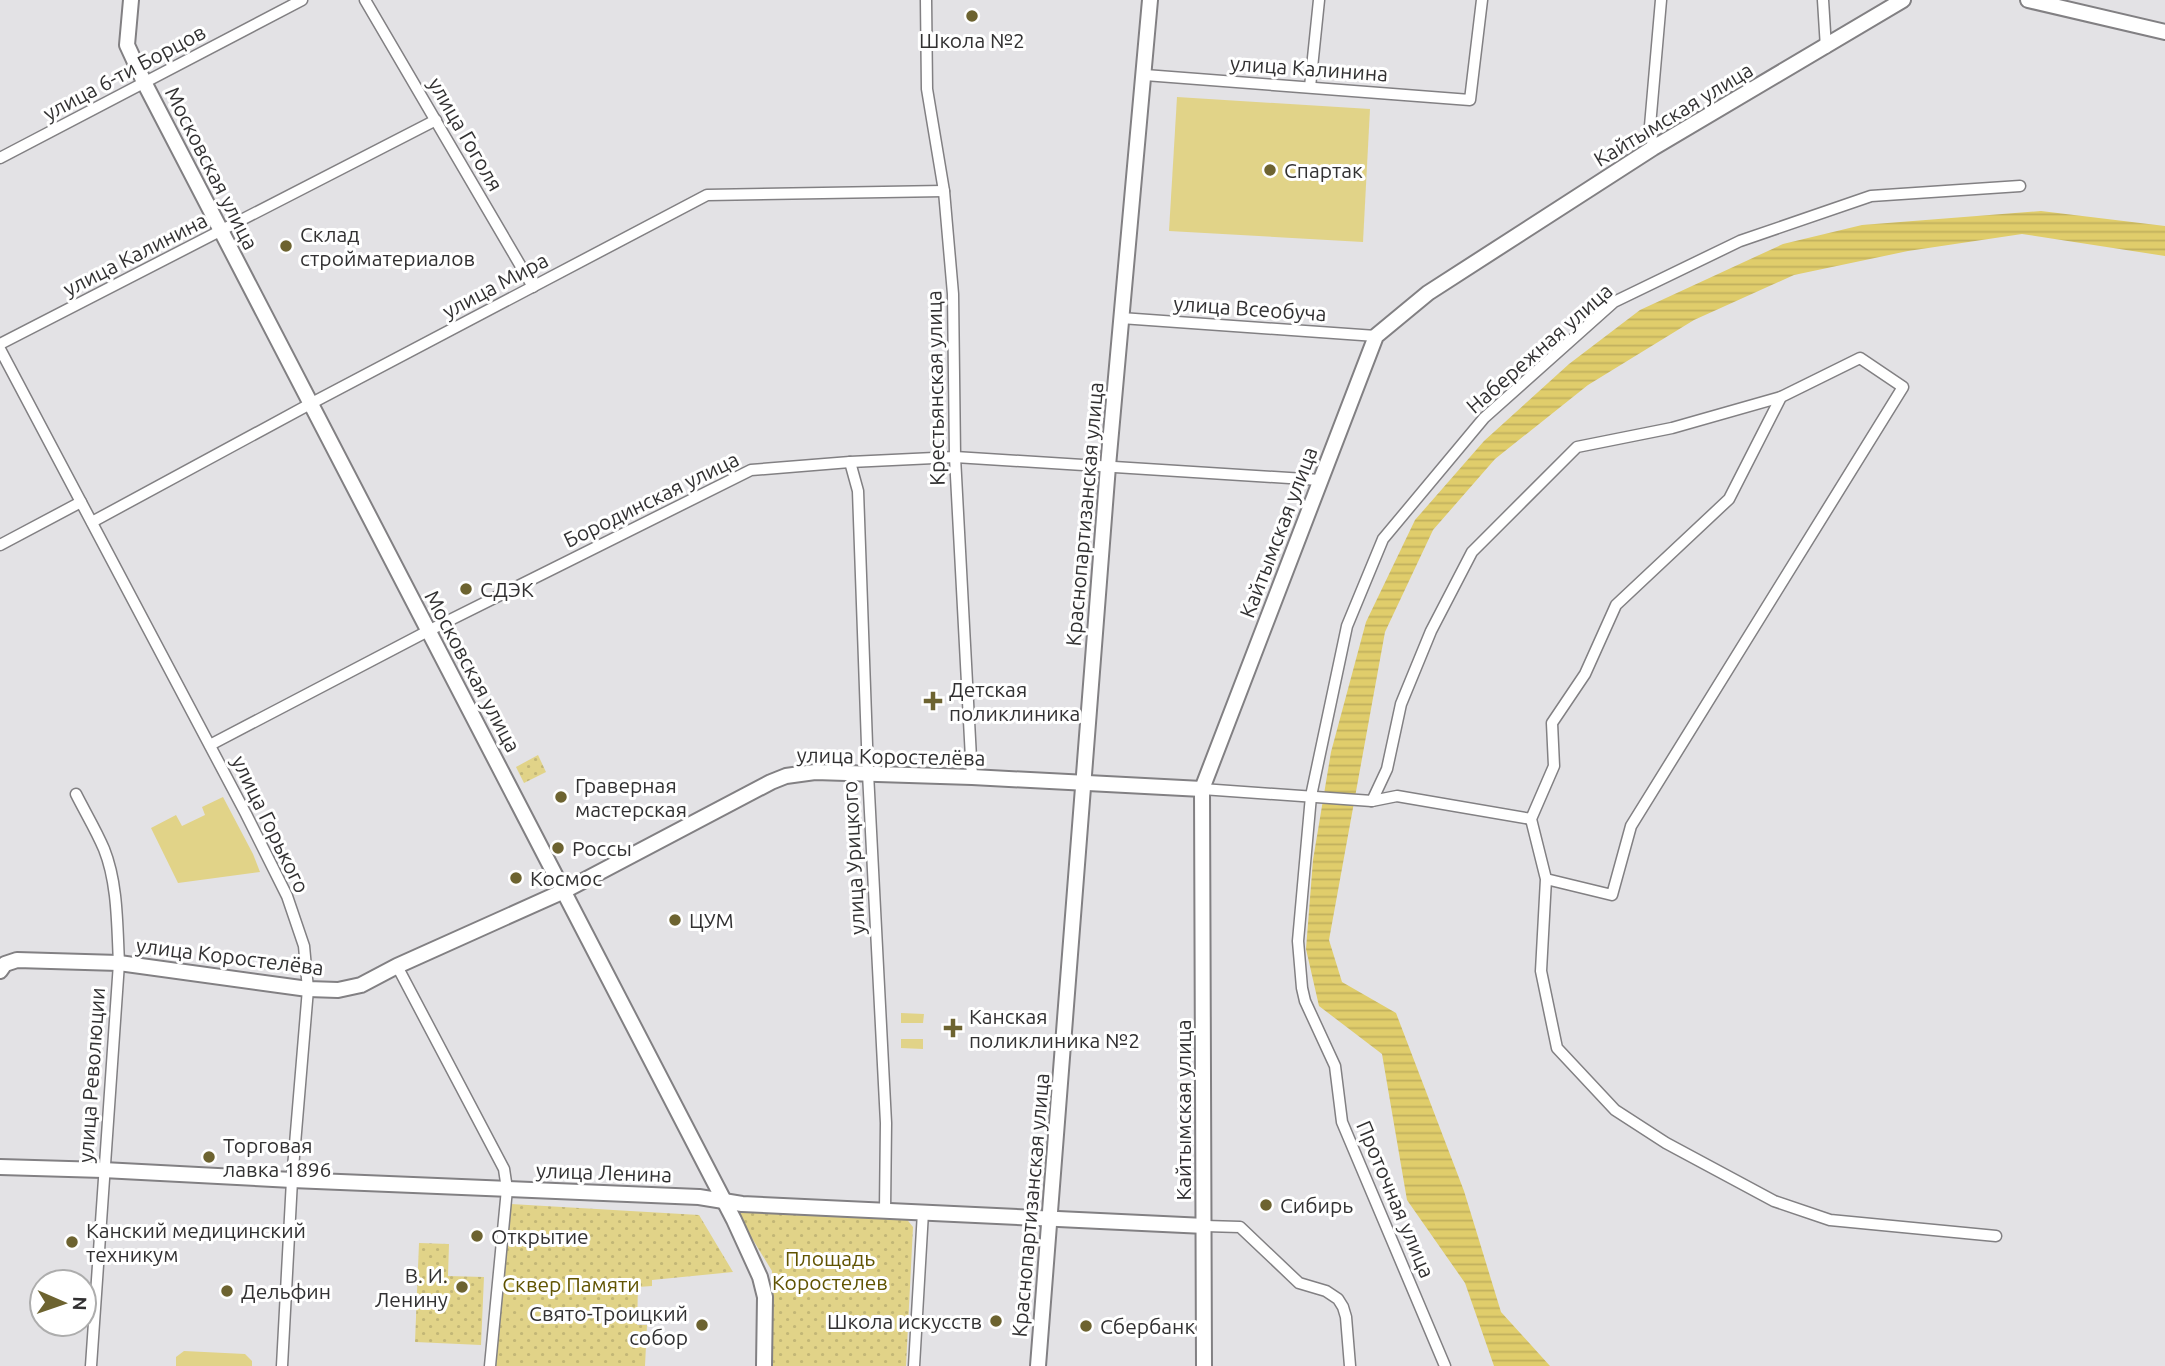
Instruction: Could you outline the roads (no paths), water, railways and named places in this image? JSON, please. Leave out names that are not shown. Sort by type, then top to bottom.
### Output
[{"type":"street","name":"Московская улица","points":[[131,0],[127,45],[145,84],[564,891],[760,1277],[765,1297],[764,1366]]},
{"type":"street","name":"улица 6-ти Борцов","points":[[0,158],[302,0]]},
{"type":"street","name":"улица Гоголя","points":[[365,0],[533,287]]},
{"type":"street","name":"Крестьянская улица","points":[[926,0],[927,89],[944,191],[953,294],[955,457],[972,777]]},
{"type":"street","name":"Краснопартизанская улица","points":[[1038,1366],[1108,466],[1150,0]]},
{"type":"street","points":[[1310,87],[1319,0]]},
{"type":"street","name":"улица Калинина","points":[[1145,75],[1471,100],[1482,0]]},
{"type":"street","points":[[1653,148],[1650,126],[1661,0]]},
{"type":"street","points":[[1823,0],[1826,47]]},
{"type":"street","name":"Кайтымская улица","points":[[1204,1366],[1202,789],[1376,336],[1429,293],[1653,148],[1903,0]]},
{"type":"street","points":[[2028,0],[2165,32]]},
{"type":"street","name":"улица Калинина","points":[[1,352],[221,232],[436,120]]},
{"type":"street","name":"Набережная улица","points":[[1311,796],[1347,626],[1383,539],[1484,418],[1614,302],[1740,241],[1871,196],[2020,186]]},
{"type":"street","name":"улица Мира","points":[[92,522],[707,195],[944,191]]},
{"type":"street","name":"улица Всеобуча","points":[[1121,318],[1376,336]]},
{"type":"street","name":"улица Горького","points":[[1,352],[210,745],[287,896],[304,946],[308,989],[292,1181],[282,1366]]},
{"type":"street","points":[[1372,801],[1387,769],[1401,704],[1431,631],[1472,552],[1577,447],[1672,428],[1781,397],[1860,358],[1903,387],[1631,826],[1612,895],[1546,879]]},
{"type":"street","points":[[1781,397],[1728,499],[1616,605],[1585,674],[1552,723],[1554,766],[1531,819],[1546,879],[1541,971],[1557,1048],[1615,1110],[1666,1143],[1774,1201],[1830,1220],[1996,1236]]},
{"type":"street","name":"Бородинская улица","points":[[210,745],[428,631],[751,470],[955,457],[1321,480]]},
{"type":"street","name":"улица Урицкого","points":[[850,462],[858,491],[868,774],[886,1123],[885,1210]]},
{"type":"street","points":[[0,545],[81,502]]},
{"type":"street","name":"улица Коростелёва","points":[[0,971],[5,964],[17,960],[119,963],[308,989],[338,990],[361,985],[397,966],[564,891],[786,776],[815,772],[972,777],[1372,801],[1398,796],[1531,819]]},
{"type":"street","name":"улица Революции","points":[[76,794],[104,850],[111,876],[117,913],[119,963],[90,1366]]},
{"type":"street","name":"Проточная улица","points":[[1311,796],[1298,941],[1302,988],[1335,1066],[1342,1122],[1445,1366]]},
{"type":"street","points":[[397,966],[504,1169],[508,1189],[490,1366]]},
{"type":"street","name":"улица Ленина","points":[[0,1167],[699,1197],[723,1202],[1205,1226]]},
{"type":"street","points":[[914,1366],[923,1212]]},
{"type":"street","points":[[1205,1226],[1240,1227],[1299,1283],[1333,1294],[1343,1307],[1346,1317],[1350,1366]]},
{"type":"place","name":"Школа №2","points":[[972,16]]},
{"type":"place","name":"Спартак","points":[[1270,170]]},
{"type":"place","name":"Склад стройматериалов","points":[[286,246]]},
{"type":"place","name":"СДЭК","points":[[466,589]]},
{"type":"place","name":"Детская поликлиника","points":[[933,701]]},
{"type":"place","name":"Граверная мастерская","points":[[561,797]]},
{"type":"place","name":"Россы","points":[[558,848]]},
{"type":"place","name":"Космос","points":[[516,878]]},
{"type":"place","name":"ЦУМ","points":[[675,920]]},
{"type":"place","name":"Канская поликлиника №2","points":[[953,1028]]},
{"type":"place","name":"Торговая лавка 1896","points":[[209,1157]]},
{"type":"place","name":"Сибирь","points":[[1266,1205]]},
{"type":"place","name":"Открытие","points":[[477,1236]]},
{"type":"place","name":"Канский медицинский техникум","points":[[72,1242]]},
{"type":"place","name":"В. И. Ленину","points":[[462,1287]]},
{"type":"place","name":"Дельфин","points":[[227,1291]]},
{"type":"place","name":"Школа искусств","points":[[996,1321]]},
{"type":"place","name":"Свято-Троицкий собор","points":[[702,1325]]},
{"type":"place","name":"Сбербанк","points":[[1086,1326]]},
{"type":"park label","name":"Площадь Коростелев","points":[[830,1270]]},
{"type":"park label","name":"Сквер Памяти","points":[[571,1284]]}]
